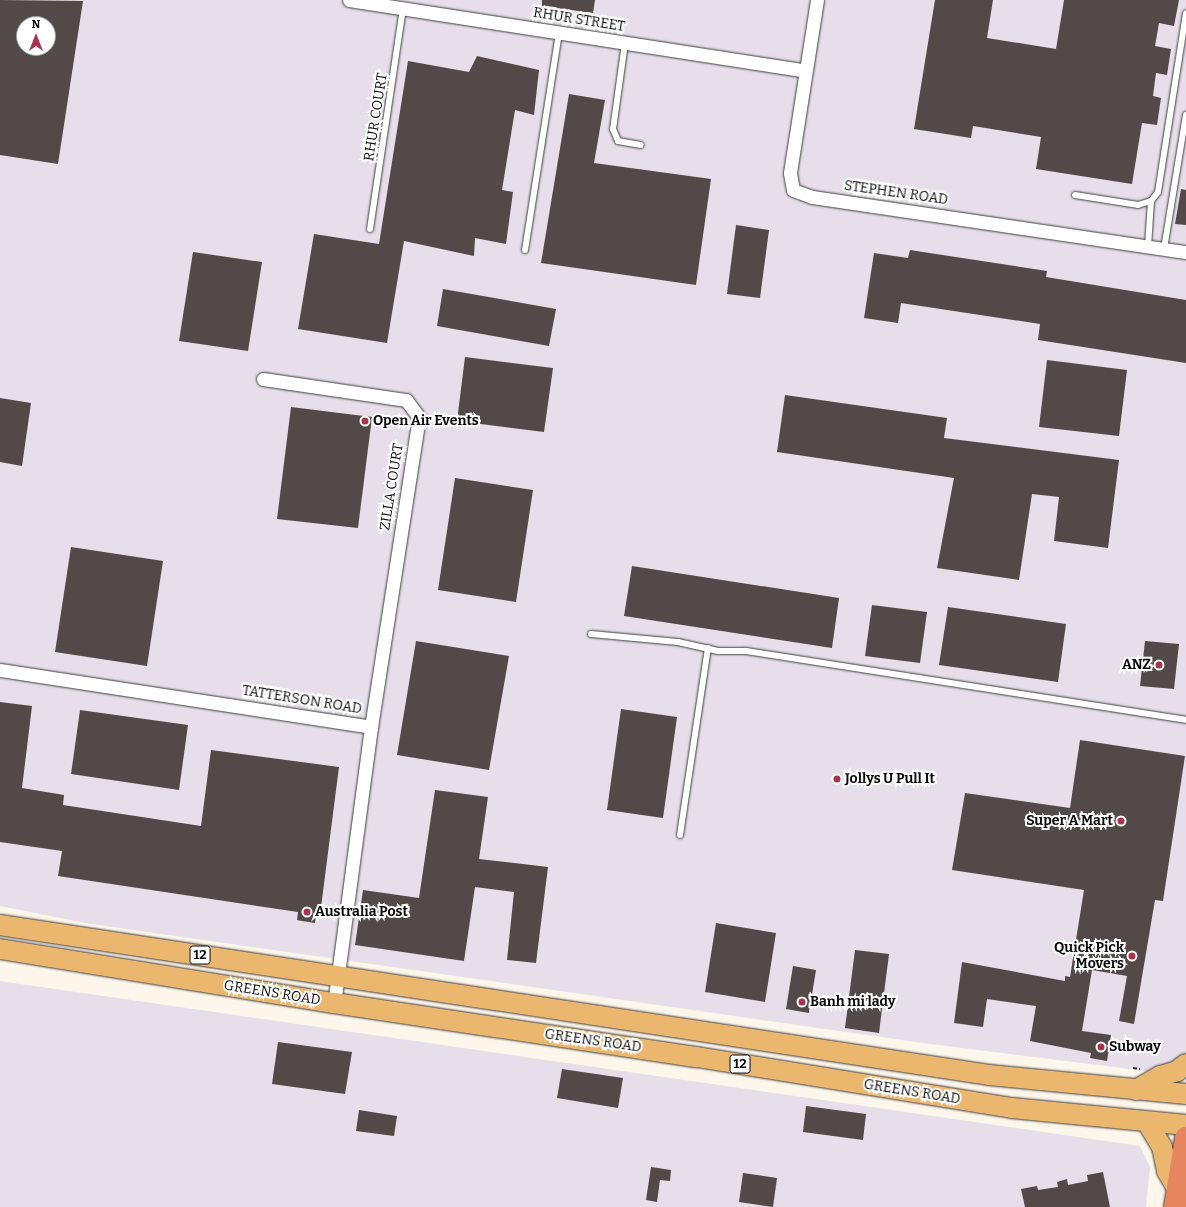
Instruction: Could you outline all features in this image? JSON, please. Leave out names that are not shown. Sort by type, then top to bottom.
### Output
[{"type":"highway","points":[[1176,1198],[1186,1138]]},
{"type":"main road","name":"GREENS ROAD","points":[[0,925],[62,936],[338,975],[884,1059],[1048,1082],[1186,1094]]},
{"type":"main road","points":[[59,960],[62,936]]},
{"type":"main road","name":"GREENS ROAD","points":[[0,949],[59,960],[879,1086],[1037,1112],[1186,1125]]},
{"type":"main road","points":[[879,1086],[884,1059]]},
{"type":"main road","points":[[1136,1090],[1160,1076],[1177,1071],[1186,1064]]},
{"type":"main road","points":[[1147,1122],[1162,1147],[1167,1171],[1176,1198]]},
{"type":"street","name":"RHUR STREET","points":[[349,0],[805,71]]},
{"type":"street","name":"STEPHEN ROAD","points":[[817,0],[790,173],[792,190],[812,197],[1186,252]]},
{"type":"street","name":"ZILLA COURT","points":[[263,379],[406,400],[419,417],[371,727]]},
{"type":"street","name":"TATTERSON ROAD","points":[[0,670],[371,727],[334,1003]]},
{"type":"lane","name":"RHUR COURT","points":[[370,229],[403,8]]},
{"type":"lane","points":[[1075,195],[1138,205],[1150,201],[1158,192],[1186,13]]},
{"type":"lane","points":[[525,250],[559,33]]},
{"type":"lane","points":[[624,43],[613,129],[618,141],[641,145]]},
{"type":"lane","points":[[1164,249],[1186,115]]},
{"type":"lane","points":[[1148,247],[1150,201]]},
{"type":"lane","points":[[591,634],[678,642],[708,648],[746,651],[1186,720]]},
{"type":"lane","points":[[680,835],[708,648]]},
{"type":"shaded area","points":[[0,0],[1186,0],[1186,1076],[923,1043],[85,923],[0,906]]},
{"type":"shaded area","points":[[0,981],[1140,1146],[1150,1167],[1146,1207],[0,1207]]},
{"type":"building","points":[[0,0],[83,1],[58,164],[0,155]]},
{"type":"building","points":[[542,0],[595,0],[593,13],[542,6]]},
{"type":"building","points":[[935,0],[993,0],[987,38],[1056,49],[1064,0],[1179,0],[1174,26],[1159,23],[1155,46],[1171,49],[1167,75],[1156,73],[1153,96],[1161,98],[1157,125],[1142,123],[1132,184],[1036,169],[1041,137],[973,126],[971,138],[914,129]]},
{"type":"building","points":[[477,56],[539,70],[534,115],[515,110],[502,190],[513,192],[506,244],[475,238],[474,256],[404,241],[387,343],[298,329],[314,234],[379,244],[408,61],[469,72]]},
{"type":"building","points":[[569,94],[605,100],[594,163],[711,179],[696,285],[541,263]]},
{"type":"building","points":[[1181,189],[1186,190],[1186,225],[1175,224]]},
{"type":"building","points":[[736,225],[769,230],[760,298],[727,294]]},
{"type":"building","points":[[910,250],[1047,271],[1046,277],[1186,300],[1186,363],[1038,340],[1040,324],[901,303],[898,323],[864,318],[874,253],[908,258]]},
{"type":"building","points":[[193,252],[262,262],[248,351],[179,341]]},
{"type":"building","points":[[443,289],[556,309],[549,346],[437,326]]},
{"type":"building","points":[[465,357],[553,368],[544,432],[457,421]]},
{"type":"building","points":[[1047,360],[1127,370],[1119,436],[1039,427]]},
{"type":"building","points":[[785,395],[947,418],[944,438],[1119,460],[1108,548],[1054,541],[1059,497],[1032,494],[1019,580],[937,568],[954,478],[777,452]]},
{"type":"building","points":[[0,398],[31,403],[22,466],[0,462]]},
{"type":"building","points":[[291,407],[372,417],[358,528],[277,519]]},
{"type":"building","points":[[455,478],[533,490],[516,602],[438,590]]},
{"type":"building","points":[[71,547],[163,561],[147,666],[55,652]]},
{"type":"building","points":[[632,566],[839,598],[832,648],[624,616]]},
{"type":"building","points":[[872,605],[927,612],[920,663],[865,656]]},
{"type":"building","points":[[948,607],[1066,624],[1058,682],[939,665]]},
{"type":"building","points":[[416,641],[509,656],[489,770],[397,755]]},
{"type":"building","name":"ANZ","points":[[1145,641],[1179,644],[1174,689],[1140,686]]},
{"type":"building","points":[[0,702],[32,706],[22,788],[64,795],[63,805],[201,826],[211,750],[339,767],[320,915],[316,914],[315,923],[297,920],[298,912],[58,876],[62,851],[0,842]]},
{"type":"building","points":[[621,709],[677,717],[663,818],[607,810]]},
{"type":"building","points":[[80,710],[188,725],[179,790],[71,774]]},
{"type":"building","points":[[1080,740],[1185,756],[1163,901],[1155,900],[1134,1024],[1119,1021],[1127,976],[1092,970],[1082,1031],[1111,1035],[1107,1061],[1090,1058],[1091,1053],[1030,1041],[1036,1006],[987,999],[983,1027],[954,1023],[962,962],[1065,981],[1065,976],[1070,977],[1084,890],[952,870],[965,793],[1070,808]]},
{"type":"building","points":[[435,790],[488,797],[479,859],[548,867],[536,963],[507,960],[514,892],[475,887],[464,961],[355,945],[363,890],[419,898]]},
{"type":"building","points":[[716,923],[776,933],[765,1002],[705,992]]},
{"type":"building","points":[[855,950],[889,954],[879,1033],[845,1028]]},
{"type":"building","points":[[793,966],[816,970],[809,1013],[786,1009]]},
{"type":"building","points":[[278,1042],[352,1052],[345,1094],[272,1084]]},
{"type":"building","points":[[562,1069],[623,1078],[618,1108],[557,1098]]},
{"type":"building","points":[[806,1106],[866,1114],[863,1140],[803,1132]]},
{"type":"building","points":[[359,1110],[397,1116],[394,1136],[356,1131]]},
{"type":"building","points":[[651,1167],[671,1170],[670,1181],[660,1180],[657,1202],[646,1200]]},
{"type":"building","points":[[1103,1172],[1110,1207],[1025,1207],[1021,1189],[1037,1186],[1038,1190],[1058,1187],[1057,1182],[1067,1179],[1068,1185],[1088,1181],[1087,1175]]},
{"type":"building","points":[[743,1173],[777,1178],[773,1207],[739,1202]]},
{"type":"place","name":"Open Air Events","points":[[365,421]]},
{"type":"place","name":"ANZ","points":[[1159,665]]},
{"type":"place","name":"Jollys U Pull It","points":[[837,779]]},
{"type":"place","name":"Super A Mart","points":[[1121,821]]},
{"type":"place","name":"Australia Post","points":[[307,912]]},
{"type":"place","name":"Quick Pick Movers","points":[[1132,956]]},
{"type":"place","name":"Banh mi lady","points":[[802,1002]]},
{"type":"place","name":"Subway","points":[[1101,1047]]}]
